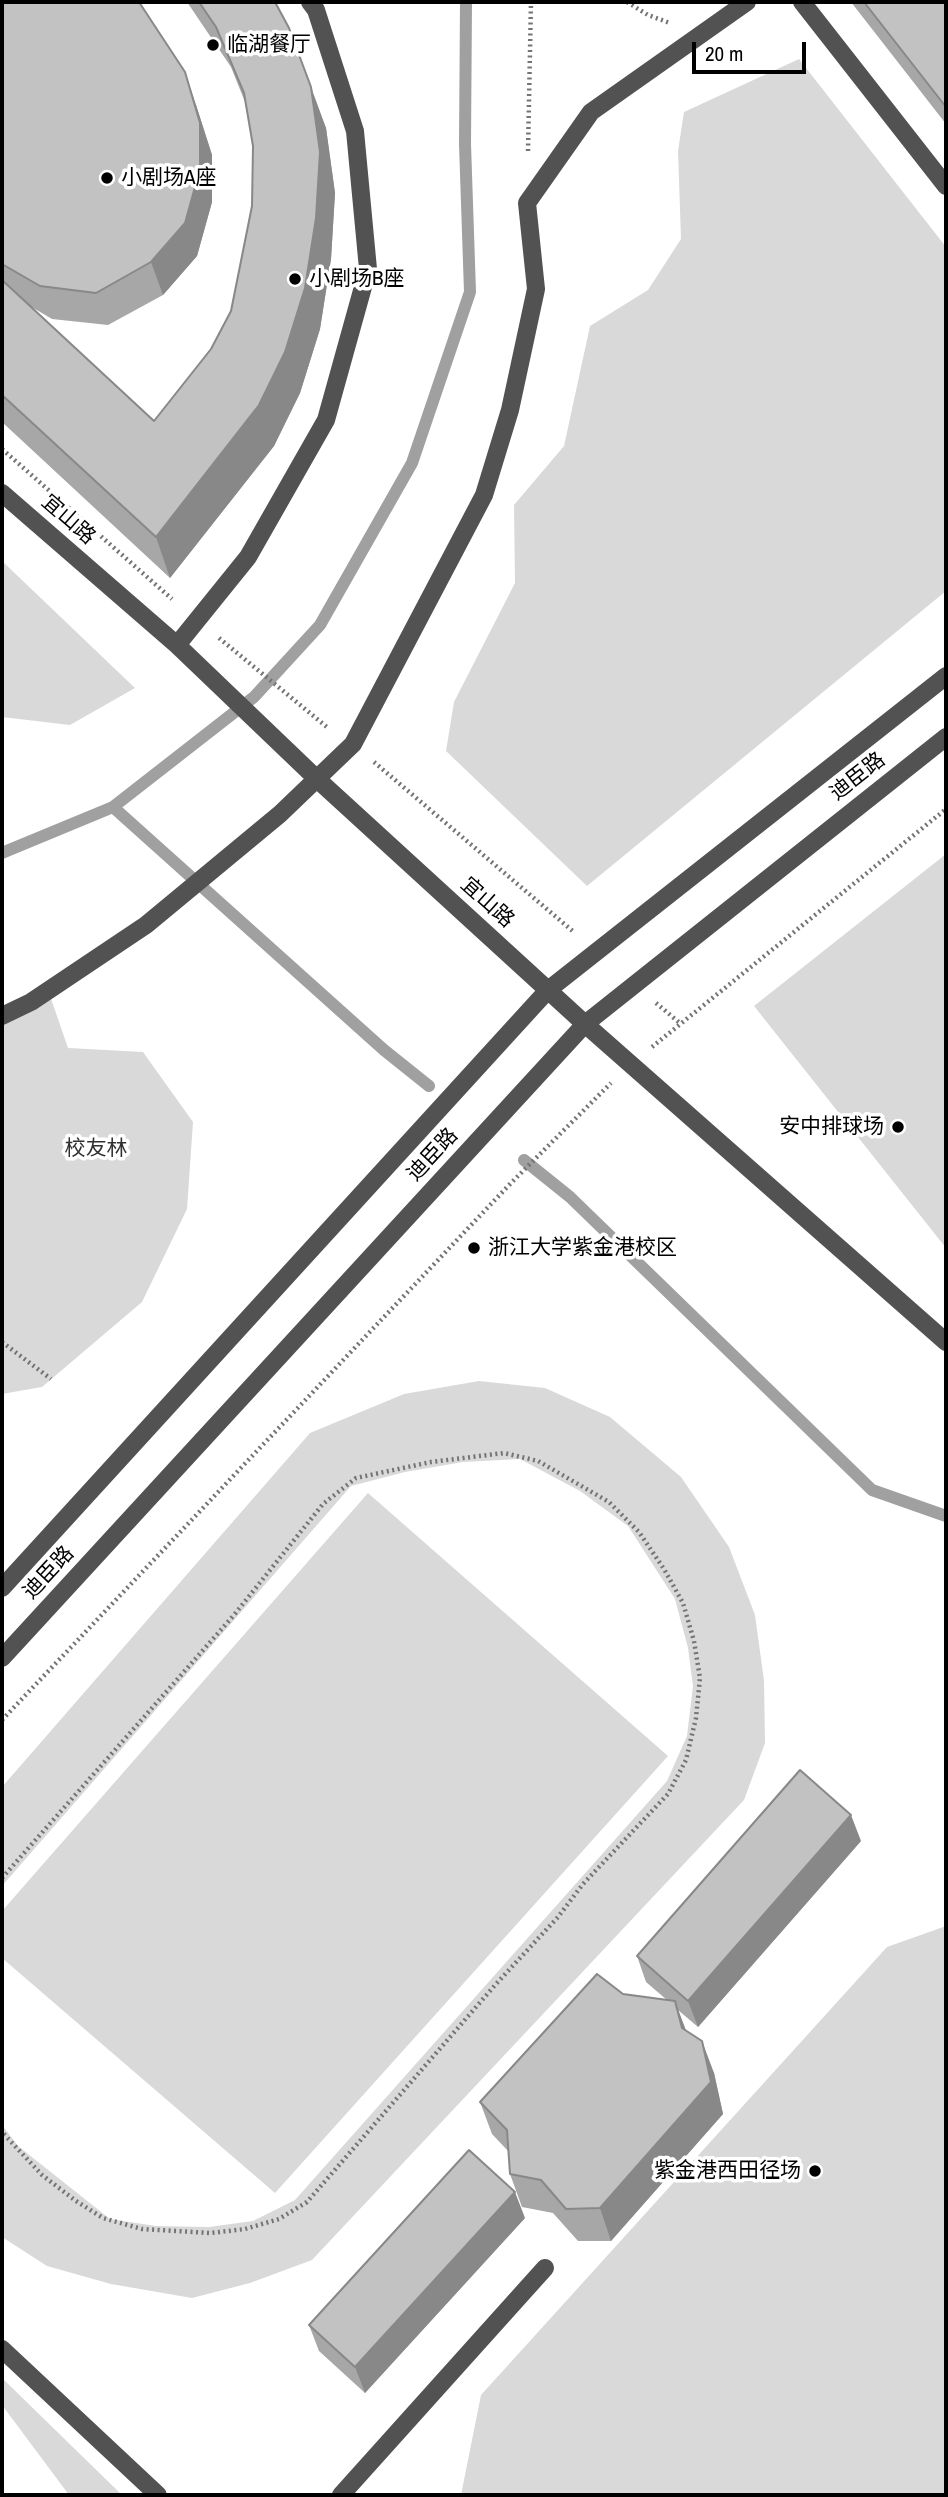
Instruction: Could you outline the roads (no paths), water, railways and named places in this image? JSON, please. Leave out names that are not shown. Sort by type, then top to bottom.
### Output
[{"type":"street","points":[[177,645],[248,556],[326,420],[368,269],[355,131],[316,10],[310,2]]},
{"type":"street","points":[[2,1016],[31,1002],[146,925],[279,814],[353,744],[484,495],[510,410],[536,289],[527,203],[591,112],[747,2]]},
{"type":"street","points":[[802,2],[946,186]]},
{"type":"street","name":"宜山路","points":[[2,493],[177,645],[317,779],[585,1024],[946,1342]]},
{"type":"street","name":"迪臣路","points":[[2,1588],[548,989],[946,676]]},
{"type":"street","name":"迪臣路","points":[[2,1658],[585,1024],[633,983],[946,737]]},
{"type":"street","points":[[341,2495],[545,2268]]},
{"type":"street","points":[[2,2349],[158,2495]]},
{"type":"waterway","points":[[2,853],[113,807],[254,697],[320,625],[412,463],[470,292],[465,144],[466,2]]},
{"type":"waterway","points":[[113,807],[384,1050],[429,1086]]},
{"type":"waterway","points":[[524,1160],[570,1197],[872,1490],[946,1516]]},
{"type":"place","name":"临湖餐厅","points":[[213,45]]},
{"type":"place","name":"小剧场A座","points":[[107,178]]},
{"type":"place","name":"小剧场B座","points":[[295,279]]},
{"type":"place","name":"安中排球场","points":[[898,1127]]},
{"type":"place","name":"浙江大学紫金港校区","points":[[474,1248]]},
{"type":"place","name":"紫金港西田径场","points":[[815,2171]]},
{"type":"park label","name":"校友林","points":[[96,1149]]}]
